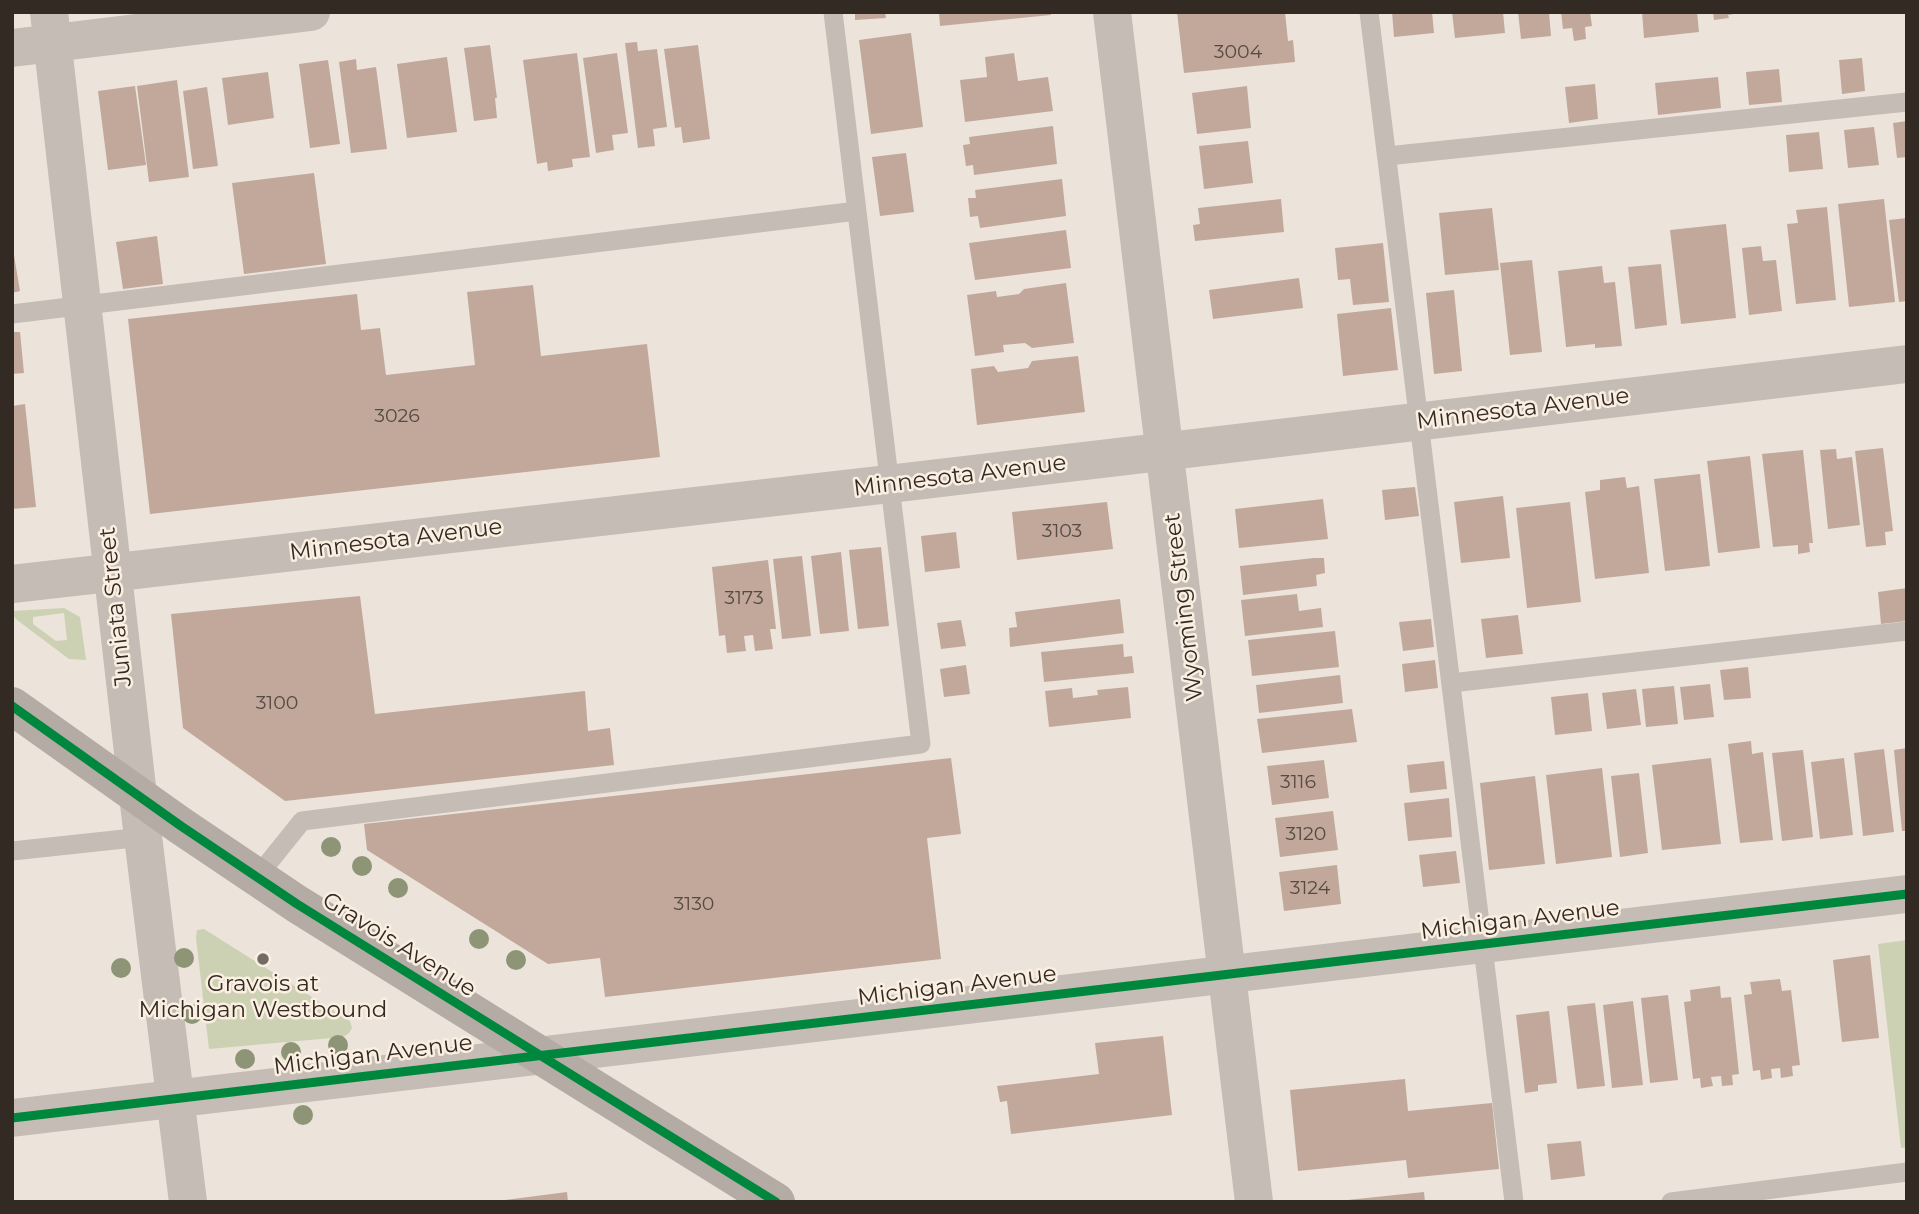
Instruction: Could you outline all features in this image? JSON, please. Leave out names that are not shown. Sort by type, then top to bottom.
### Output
[{"type":"main road","name":"Gravois Avenue","points":[[12,706],[257,877],[776,1202]]},
{"type":"street","points":[[12,48],[51,27],[310,12]]},
{"type":"street","name":"Wyoming Street","points":[[1112,12],[1254,1202]]},
{"type":"street","name":"Juniata Street","points":[[51,27],[138,796],[188,1202]]},
{"type":"street","name":"Minnesota Avenue","points":[[12,584],[1907,364]]},
{"type":"street","name":"Michigan Avenue","points":[[12,1118],[1907,894]]},
{"type":"lane","points":[[257,877],[302,821],[921,744],[833,12]]},
{"type":"lane","points":[[1369,12],[1514,1202]]},
{"type":"lane","points":[[1387,156],[1907,102]]},
{"type":"lane","points":[[12,314],[857,211]]},
{"type":"lane","points":[[1451,683],[1907,631]]},
{"type":"lane","points":[[12,851],[143,837]]},
{"type":"lane","points":[[1671,1202],[1907,1172]]},
{"type":"green space","points":[[64,608],[80,617],[86,660],[69,659],[17,620],[12,611]],"holes":[[[64,613],[67,640],[56,641],[33,624],[33,617]]]},
{"type":"green space","points":[[204,929],[350,1021],[352,1028],[349,1033],[343,1037],[209,1049],[196,938],[197,930]]},
{"type":"green space","points":[[1907,940],[1907,1147],[1901,1148],[1878,944]]},
{"type":"building","points":[[855,12],[885,12],[886,18],[855,20]]},
{"type":"building","points":[[939,12],[1050,12],[1051,15],[940,26]]},
{"type":"building","points":[[1177,12],[1285,12],[1288,41],[1293,40],[1295,62],[1184,73]]},
{"type":"building","points":[[1392,12],[1432,12],[1434,33],[1394,37]]},
{"type":"building","points":[[1452,12],[1503,12],[1505,33],[1455,38]]},
{"type":"building","points":[[1518,12],[1549,12],[1551,36],[1521,39]]},
{"type":"building","points":[[1561,12],[1590,12],[1592,26],[1585,27],[1586,39],[1574,41],[1572,28],[1563,29]]},
{"type":"building","points":[[1642,12],[1697,12],[1699,32],[1644,38]]},
{"type":"building","points":[[1713,12],[1734,14],[1728,15],[1729,18],[1714,20]]},
{"type":"building","points":[[911,33],[923,127],[871,134],[859,40]]},
{"type":"building","points":[[637,42],[638,51],[657,49],[667,127],[653,129],[655,146],[638,148],[625,43]]},
{"type":"building","points":[[490,45],[497,118],[474,121],[464,48]]},
{"type":"building","points":[[698,45],[710,139],[683,143],[681,127],[675,128],[664,49]]},
{"type":"building","points":[[577,53],[590,157],[572,159],[573,167],[548,171],[547,162],[537,164],[523,60]]},
{"type":"building","points":[[617,53],[628,133],[612,135],[614,150],[596,153],[583,58]]},
{"type":"building","points":[[1014,53],[1018,81],[1048,77],[1053,111],[965,122],[960,80],[987,77],[985,57]]},
{"type":"building","points":[[447,57],[457,132],[407,138],[397,64]]},
{"type":"building","points":[[1862,58],[1865,91],[1842,94],[1839,60]]},
{"type":"building","points":[[356,59],[357,70],[376,67],[387,149],[351,153],[339,62]]},
{"type":"building","points":[[328,60],[340,144],[310,148],[299,64]]},
{"type":"building","points":[[1779,69],[1782,102],[1749,105],[1746,72]]},
{"type":"building","points":[[268,72],[274,118],[228,125],[222,78]]},
{"type":"building","points":[[1718,77],[1721,108],[1658,115],[1655,83]]},
{"type":"building","points":[[177,80],[189,177],[149,182],[137,86]]},
{"type":"building","points":[[1595,84],[1598,119],[1569,123],[1565,87]]},
{"type":"building","points":[[135,86],[146,165],[108,170],[98,91]]},
{"type":"building","points":[[1247,86],[1251,128],[1197,134],[1192,93]]},
{"type":"building","points":[[207,87],[218,166],[193,169],[183,91]]},
{"type":"building","points":[[1907,121],[1907,157],[1897,158],[1893,123]]},
{"type":"building","points":[[1053,126],[1057,164],[974,175],[973,165],[966,166],[963,145],[970,144],[969,137]]},
{"type":"building","points":[[1874,127],[1879,165],[1848,168],[1844,130]]},
{"type":"building","points":[[1819,132],[1823,169],[1789,172],[1786,135]]},
{"type":"building","points":[[1248,141],[1253,183],[1204,189],[1199,146]]},
{"type":"building","points":[[906,153],[914,212],[880,216],[872,157]]},
{"type":"building","points":[[314,173],[326,264],[244,274],[232,183]]},
{"type":"building","points":[[1062,179],[1066,216],[980,228],[978,216],[970,217],[968,198],[976,198],[975,190]]},
{"type":"building","points":[[1281,199],[1284,232],[1195,241],[1193,225],[1200,224],[1198,208]]},
{"type":"building","points":[[1884,199],[1895,302],[1849,307],[1838,204]]},
{"type":"building","points":[[1827,207],[1836,300],[1796,304],[1787,224],[1798,223],[1796,210]]},
{"type":"building","points":[[1492,208],[1499,270],[1445,275],[1439,213]]},
{"type":"building","points":[[1907,218],[1907,301],[1899,302],[1889,220]]},
{"type":"building","points":[[1726,224],[1736,318],[1681,324],[1670,230]]},
{"type":"building","points":[[1066,230],[1071,268],[975,280],[969,243]]},
{"type":"building","points":[[157,236],[163,284],[123,289],[116,242]]},
{"type":"building","points":[[12,243],[20,291],[12,293]]},
{"type":"building","points":[[1383,243],[1389,302],[1353,305],[1350,279],[1338,280],[1335,248]]},
{"type":"building","points":[[1761,246],[1763,261],[1776,260],[1782,311],[1749,315],[1742,248]]},
{"type":"building","points":[[1532,260],[1542,352],[1510,355],[1500,263]]},
{"type":"building","points":[[1661,264],[1667,325],[1635,329],[1628,267]]},
{"type":"building","points":[[1602,266],[1604,283],[1615,282],[1622,346],[1595,348],[1595,344],[1566,347],[1558,271]]},
{"type":"building","points":[[1299,278],[1303,308],[1213,319],[1209,290]]},
{"type":"building","points":[[1066,283],[1074,343],[1032,348],[1025,343],[1003,345],[1004,352],[975,356],[967,295],[996,291],[997,297],[1019,294],[1024,289]]},
{"type":"building","points":[[533,285],[541,356],[647,344],[660,457],[150,514],[128,319],[357,294],[361,330],[380,328],[386,375],[475,365],[467,292]]},
{"type":"building","points":[[1454,290],[1462,371],[1434,374],[1426,293]]},
{"type":"building","points":[[1391,308],[1398,370],[1343,376],[1337,314]]},
{"type":"building","points":[[12,332],[20,332],[24,373],[12,374]]},
{"type":"building","points":[[1078,356],[1085,412],[977,425],[971,369],[994,366],[998,372],[1028,368],[1032,361]]},
{"type":"building","points":[[25,404],[36,507],[12,509],[12,406]]},
{"type":"building","points":[[1883,448],[1893,531],[1885,532],[1886,545],[1866,547],[1855,451]]},
{"type":"building","points":[[1836,449],[1837,459],[1852,457],[1860,525],[1828,529],[1820,450]]},
{"type":"building","points":[[1803,450],[1813,543],[1809,543],[1810,552],[1798,554],[1798,545],[1773,547],[1762,454]]},
{"type":"building","points":[[1750,456],[1760,548],[1718,553],[1707,461]]},
{"type":"building","points":[[1700,474],[1710,566],[1665,571],[1654,479]]},
{"type":"building","points":[[1625,477],[1627,488],[1639,486],[1649,573],[1595,579],[1585,492],[1600,490],[1600,480]]},
{"type":"building","points":[[1415,487],[1419,516],[1385,520],[1382,490]]},
{"type":"building","points":[[1503,496],[1510,558],[1461,563],[1454,502]]},
{"type":"building","points":[[1323,499],[1328,539],[1239,548],[1235,509]]},
{"type":"building","points":[[1107,502],[1113,549],[1017,560],[1012,512]]},
{"type":"building","points":[[1570,502],[1581,602],[1527,608],[1516,508]]},
{"type":"building","points":[[956,532],[960,568],[925,572],[921,536]]},
{"type":"building","points":[[881,547],[889,626],[858,629],[849,550]]},
{"type":"building","points":[[841,552],[849,631],[820,634],[811,556]]},
{"type":"building","points":[[802,556],[811,636],[782,639],[773,559]]},
{"type":"building","points":[[1324,558],[1325,573],[1316,575],[1317,586],[1243,595],[1240,566]]},
{"type":"building","points":[[768,560],[776,629],[770,629],[773,649],[755,651],[753,635],[744,636],[746,651],[727,653],[725,635],[719,636],[712,567]]},
{"type":"building","points":[[1907,588],[1907,621],[1881,624],[1878,592]]},
{"type":"building","points":[[1297,594],[1299,611],[1321,608],[1323,627],[1245,636],[1241,600]]},
{"type":"building","points":[[360,596],[375,714],[585,691],[588,731],[610,728],[614,765],[285,801],[183,728],[171,614]]},
{"type":"building","points":[[1120,599],[1124,633],[1010,647],[1009,628],[1017,627],[1015,612]]},
{"type":"building","points":[[1518,615],[1523,654],[1486,658],[1481,619]]},
{"type":"building","points":[[1431,619],[1434,647],[1403,651],[1399,622]]},
{"type":"building","points":[[961,620],[966,646],[941,649],[937,623]]},
{"type":"building","points":[[1335,631],[1339,667],[1252,676],[1248,640]]},
{"type":"building","points":[[1123,644],[1124,657],[1132,656],[1134,673],[1044,682],[1041,652]]},
{"type":"building","points":[[1435,660],[1438,688],[1405,692],[1402,664]]},
{"type":"building","points":[[966,665],[970,694],[944,697],[940,669]]},
{"type":"building","points":[[1748,667],[1751,698],[1724,700],[1720,670]]},
{"type":"building","points":[[1340,675],[1343,703],[1259,713],[1256,685]]},
{"type":"building","points":[[1710,684],[1714,717],[1684,720],[1680,687]]},
{"type":"building","points":[[1674,686],[1678,724],[1646,727],[1642,689]]},
{"type":"building","points":[[1128,687],[1131,718],[1049,727],[1045,691],[1072,688],[1073,698],[1098,695],[1097,690]]},
{"type":"building","points":[[1636,689],[1641,725],[1607,729],[1602,693]]},
{"type":"building","points":[[1588,693],[1592,731],[1555,735],[1551,697]]},
{"type":"building","points":[[1352,709],[1357,742],[1262,753],[1257,719]]},
{"type":"building","points":[[1751,741],[1752,754],[1763,752],[1773,840],[1740,843],[1728,744]]},
{"type":"building","points":[[1907,748],[1907,831],[1902,831],[1894,750]]},
{"type":"building","points":[[1884,749],[1894,832],[1863,836],[1854,753]]},
{"type":"building","points":[[1803,750],[1813,837],[1782,841],[1772,753]]},
{"type":"building","points":[[951,758],[961,834],[927,838],[941,959],[605,997],[600,958],[548,964],[367,850],[364,824]]},
{"type":"building","points":[[1711,758],[1721,844],[1662,850],[1652,765]]},
{"type":"building","points":[[1844,758],[1853,835],[1820,839],[1811,762]]},
{"type":"building","points":[[1324,760],[1329,798],[1272,805],[1267,766]]},
{"type":"building","points":[[1444,761],[1447,789],[1410,793],[1407,765]]},
{"type":"building","points":[[1602,768],[1612,857],[1556,864],[1546,775]]},
{"type":"building","points":[[1639,773],[1648,853],[1620,857],[1611,776]]},
{"type":"building","points":[[1535,776],[1545,864],[1489,870],[1480,783]]},
{"type":"building","points":[[1449,798],[1452,837],[1408,841],[1404,803]]},
{"type":"building","points":[[1333,811],[1338,850],[1280,857],[1275,818]]},
{"type":"building","points":[[1456,851],[1460,883],[1423,887],[1419,855]]},
{"type":"building","points":[[1337,865],[1341,904],[1284,911],[1279,872]]},
{"type":"building","points":[[1870,955],[1879,1038],[1842,1042],[1833,960]]},
{"type":"building","points":[[1780,979],[1782,991],[1791,990],[1800,1065],[1792,1066],[1793,1076],[1781,1078],[1780,1068],[1771,1069],[1772,1078],[1761,1080],[1760,1070],[1753,1071],[1744,995],[1752,994],[1750,982]]},
{"type":"building","points":[[1720,986],[1721,998],[1731,997],[1739,1074],[1732,1075],[1733,1085],[1722,1086],[1721,1076],[1711,1077],[1713,1086],[1701,1088],[1700,1078],[1693,1079],[1684,1002],[1691,1001],[1690,990]]},
{"type":"building","points":[[1668,995],[1678,1080],[1650,1083],[1641,998]]},
{"type":"building","points":[[1633,1001],[1643,1085],[1612,1088],[1603,1005]]},
{"type":"building","points":[[1595,1003],[1605,1086],[1577,1089],[1567,1006]]},
{"type":"building","points":[[1549,1011],[1557,1083],[1538,1085],[1538,1091],[1525,1093],[1516,1015]]},
{"type":"building","points":[[1163,1036],[1172,1115],[1011,1134],[1007,1101],[1000,1102],[997,1086],[1099,1074],[1095,1043]]},
{"type":"building","points":[[1405,1079],[1408,1111],[1492,1103],[1499,1169],[1408,1178],[1406,1160],[1298,1171],[1290,1090]]},
{"type":"building","points":[[1581,1141],[1585,1176],[1551,1180],[1547,1144]]},
{"type":"building","points":[[567,1192],[568,1202],[505,1202],[505,1200]]},
{"type":"building","points":[[1424,1192],[1425,1202],[1347,1202],[1347,1200]]},
{"type":"cycle path","points":[[12,706],[181,826],[297,904],[776,1202]]},
{"type":"cycle path","points":[[12,1118],[1907,894]]},
{"type":"place","name":"Gravois at Michigan Westbound","points":[[263,959]]}]
